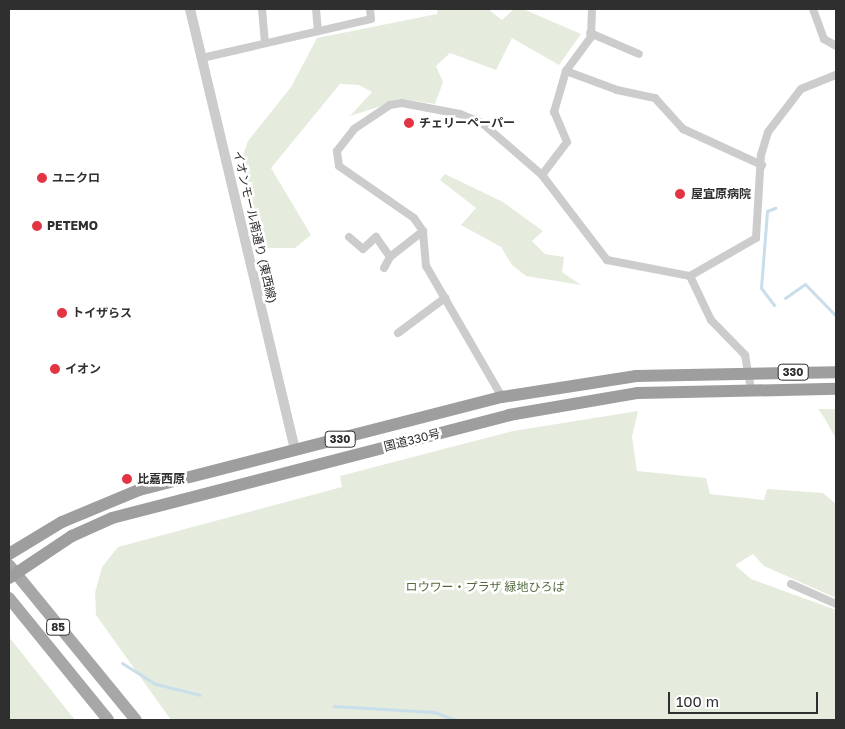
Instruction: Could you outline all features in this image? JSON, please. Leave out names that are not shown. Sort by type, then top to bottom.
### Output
[{"type":"highway","name":"国道330号","points":[[9,554],[105,502],[205,471],[295,451],[502,397],[636,376],[750,372],[836,372]]},
{"type":"highway","name":"国道330号","points":[[11,572],[72,536],[127,513],[500,418],[638,393],[751,389],[836,389]]},
{"type":"main road","name":"85","points":[[11,572],[136,720]]},
{"type":"main road","name":"85","points":[[9,598],[108,720]]},
{"type":"street","name":"イオンモール南通り (東西線)","points":[[190,9],[295,451]]},
{"type":"street","points":[[262,9],[265,43]]},
{"type":"street","points":[[316,9],[318,31]]},
{"type":"street","points":[[202,58],[371,19],[370,9]]},
{"type":"street","points":[[542,176],[566,142],[554,112],[566,71],[590,33],[592,9]]},
{"type":"street","points":[[813,9],[824,39],[836,46]]},
{"type":"street","points":[[590,33],[639,54]]},
{"type":"street","points":[[566,71],[617,90],[655,98],[683,129],[762,164]]},
{"type":"street","points":[[502,397],[426,266],[423,231],[414,218],[343,172],[337,160],[337,151],[354,129],[390,104],[460,114],[482,123],[542,176],[612,264],[690,276],[756,238],[762,164],[768,132],[794,96],[836,74]]},
{"type":"street","points":[[384,268],[390,257],[423,231]]},
{"type":"street","points":[[348,237],[363,249],[376,237],[390,257]]},
{"type":"street","points":[[690,276],[711,320],[745,355],[750,372],[751,389]]},
{"type":"street","points":[[398,333],[445,298]]},
{"type":"street","points":[[791,584],[836,604]]},
{"type":"green space","points":[[438,9],[488,9],[502,20],[514,9],[523,9],[581,34],[559,65],[512,38],[496,70],[450,53],[436,66],[443,82],[435,104],[403,99],[350,116],[372,92],[359,85],[340,84],[271,168],[311,235],[295,248],[264,248],[242,158],[248,141],[291,87],[317,38],[437,14]]},
{"type":"green space","points":[[445,174],[503,202],[543,231],[532,241],[545,254],[564,257],[562,272],[581,285],[526,276],[512,265],[501,247],[461,225],[476,208],[440,180]]},
{"type":"green space","points":[[818,409],[836,409],[836,439],[825,419]]},
{"type":"green space","name":"ロウワー・プラザ 緑地ひろば","points":[[638,411],[632,437],[637,471],[706,478],[710,494],[764,500],[767,489],[823,493],[836,504],[836,598],[764,566],[753,554],[735,565],[751,579],[836,610],[836,720],[171,720],[96,615],[95,593],[102,567],[118,547],[342,487],[340,476],[513,431]]},
{"type":"green space","points":[[9,637],[75,720],[9,720]]},
{"type":"waterway","points":[[774,305],[761,288],[767,211],[775,208]]},
{"type":"waterway","points":[[785,298],[805,284],[836,316]]},
{"type":"waterway","points":[[122,663],[156,684],[200,695]]},
{"type":"waterway","points":[[334,706],[434,712],[456,720]]},
{"type":"place","name":"チェリーペーパー","points":[[409,123]]},
{"type":"place","name":"ユニクロ","points":[[42,178]]},
{"type":"place","name":"屋宜原病院","points":[[680,194]]},
{"type":"place","name":"PETEMO","points":[[37,226]]},
{"type":"place","name":"トイザらス","points":[[62,313]]},
{"type":"place","name":"イオン","points":[[55,369]]},
{"type":"place","name":"比嘉西原","points":[[127,479]]}]
